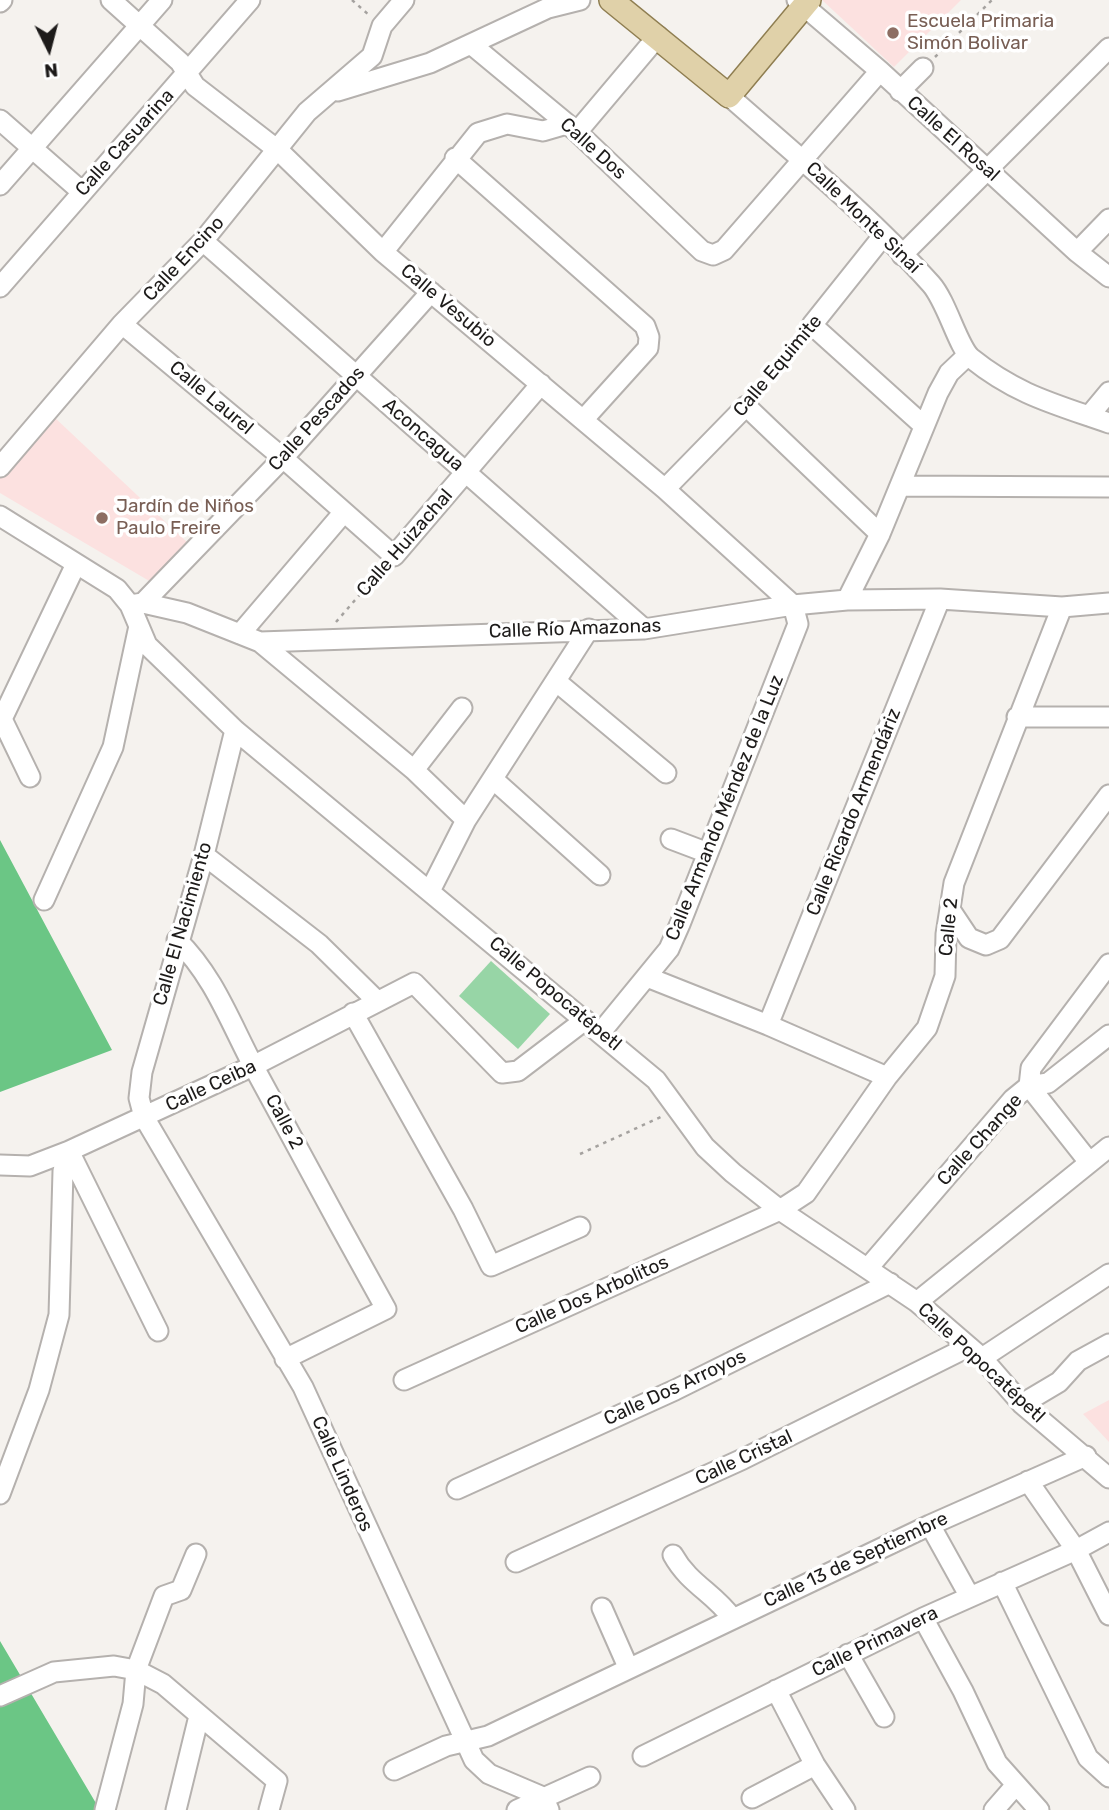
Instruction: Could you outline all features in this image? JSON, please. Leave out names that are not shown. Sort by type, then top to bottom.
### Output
[{"type":"main road","name":"Calle Monte Sinaí","points":[[611,0],[729,96]]},
{"type":"main road","points":[[729,96],[803,2]]},
{"type":"street","name":"Calle Vesubio","points":[[111,0],[180,62],[195,86],[235,120],[279,151],[383,253],[665,489],[793,605]]},
{"type":"street","points":[[0,185],[162,0]]},
{"type":"street","name":"Calle Casuarina","points":[[0,287],[250,0]]},
{"type":"street","points":[[381,76],[372,56],[382,26],[404,0]]},
{"type":"street","points":[[327,95],[381,76],[430,63],[548,8],[579,0]]},
{"type":"street","name":"Calle El Rosal","points":[[803,2],[1077,252],[1109,277]]},
{"type":"street","points":[[383,253],[455,158],[478,133],[492,126],[507,124],[543,131],[572,128],[658,36]]},
{"type":"street","name":"Calle Dos","points":[[471,45],[572,128],[702,251],[713,255],[724,250],[803,161]]},
{"type":"street","points":[[902,254],[1109,48]]},
{"type":"street","name":"Calle Encino","points":[[0,467],[122,324],[203,241],[279,151],[307,112],[372,56]]},
{"type":"street","points":[[900,91],[923,68]]},
{"type":"street","points":[[803,161],[880,71]]},
{"type":"street","name":"Calle Monte Sinaí","points":[[729,96],[803,161],[933,286],[951,315],[968,355],[1010,387],[1109,423]]},
{"type":"street","points":[[0,120],[81,191]]},
{"type":"street","points":[[455,158],[645,326],[649,337],[648,348],[583,420]]},
{"type":"street","points":[[1077,252],[1109,219]]},
{"type":"street","name":"Calle Equimite","points":[[812,325],[883,236]]},
{"type":"street","name":"Aconcagua","points":[[203,241],[644,629]]},
{"type":"street","name":"Calle Pescados","points":[[136,604],[283,458],[431,292]]},
{"type":"street","name":"Calle Laurel","points":[[122,324],[283,458],[394,556]]},
{"type":"street","points":[[812,325],[923,425]]},
{"type":"street","points":[[847,600],[880,534],[923,425],[949,373],[968,355]]},
{"type":"street","name":"Calle Huizachal","points":[[394,556],[541,384]]},
{"type":"street","points":[[1089,416],[1109,392]]},
{"type":"street","points":[[746,406],[880,534]]},
{"type":"street","name":"Calle Equimite","points":[[665,489],[746,406]]},
{"type":"street","points":[[900,486],[1109,487]]},
{"type":"street","points":[[240,634],[344,512]]},
{"type":"street","name":"Calle Popocatépetl","points":[[0,517],[117,589],[136,604],[139,626],[147,645],[158,659],[235,730],[656,1080],[705,1147],[733,1173],[780,1210],[917,1302],[975,1353],[1022,1404],[1109,1478]]},
{"type":"street","points":[[30,777],[1,717],[76,564]]},
{"type":"street","name":"Calle Río Amazonas","points":[[136,604],[187,613],[260,642],[644,629],[793,605],[847,600],[940,599],[1062,607],[1109,603]]},
{"type":"street","name":"Calle Ricardo Armendáriz","points":[[768,1025],[940,599]]},
{"type":"street","name":"Calle Armando Méndez de la Luz","points":[[601,1032],[669,949],[798,624],[793,605]]},
{"type":"street","name":"Calle 2","points":[[780,1210],[806,1193],[887,1077],[928,1028],[945,976],[946,934],[954,883],[1062,607]]},
{"type":"street","points":[[44,900],[113,747],[139,626]]},
{"type":"street","points":[[430,891],[466,820],[558,682],[589,629]]},
{"type":"street","points":[[260,642],[414,770],[466,820]]},
{"type":"street","points":[[558,682],[666,773]]},
{"type":"street","points":[[414,770],[462,708]]},
{"type":"street","points":[[1017,717],[1109,717]]},
{"type":"street","name":"Calle El Nacimiento","points":[[144,1117],[139,1098],[142,1072],[177,940],[204,855],[235,730]]},
{"type":"street","points":[[494,780],[600,875]]},
{"type":"street","points":[[951,911],[969,938],[986,945],[1000,939],[1109,795]]},
{"type":"street","points":[[671,839],[708,853]]},
{"type":"street","points":[[204,855],[319,944],[377,1001]]},
{"type":"street","name":"Calle 2","points":[[177,940],[197,959],[213,984],[253,1066],[386,1309],[285,1359]]},
{"type":"street","points":[[1089,1162],[1030,1086],[1031,1068],[1109,964]]},
{"type":"street","points":[[646,977],[768,1025],[887,1077]]},
{"type":"street","name":"Calle Ceiba","points":[[0,1165],[30,1166],[69,1151],[253,1066],[414,983],[502,1073],[518,1071],[585,1020]]},
{"type":"street","points":[[353,1013],[463,1209],[491,1266],[580,1227]]},
{"type":"street","name":"Calle Change","points":[[868,1268],[1013,1099],[1030,1086],[1048,1083],[1109,1035]]},
{"type":"street","name":"Calle Linderos","points":[[144,1117],[303,1387],[474,1760],[489,1774],[546,1803]]},
{"type":"street","points":[[917,1302],[1109,1147]]},
{"type":"street","points":[[69,1151],[158,1331]]},
{"type":"street","points":[[0,1494],[54,1344],[59,1315],[63,1171],[69,1151]]},
{"type":"street","name":"Calle Dos Arbolitos","points":[[404,1380],[780,1210]]},
{"type":"street","name":"Calle Cristal","points":[[516,1562],[975,1353],[1109,1274]]},
{"type":"street","name":"Calle Dos Arroyos","points":[[457,1489],[675,1390],[890,1283]]},
{"type":"street","points":[[1022,1404],[1059,1382],[1078,1361],[1109,1344]]},
{"type":"street","name":"Calle 13 de Septiembre","points":[[394,1770],[446,1746],[488,1736],[930,1525],[1086,1456]]},
{"type":"street","points":[[1028,1481],[1076,1550],[1109,1615]]},
{"type":"street","points":[[930,1525],[970,1597]]},
{"type":"street","name":"Calle Primavera","points":[[643,1756],[848,1654],[1076,1550],[1109,1532]]},
{"type":"street","points":[[105,1810],[132,1704],[136,1670],[164,1596],[181,1590],[196,1554]]},
{"type":"street","points":[[673,1555],[684,1574],[721,1603],[732,1618]]},
{"type":"street","points":[[1002,1582],[1088,1758],[1109,1777]]},
{"type":"street","points":[[602,1608],[628,1667]]},
{"type":"street","points":[[923,1618],[963,1691],[997,1763],[1039,1810]]},
{"type":"street","points":[[848,1654],[884,1717]]},
{"type":"street","points":[[0,1696],[54,1672],[114,1666],[136,1670],[163,1684],[277,1781],[269,1810]]},
{"type":"street","points":[[776,1690],[815,1765],[845,1810]]},
{"type":"street","points":[[176,1810],[199,1716]]},
{"type":"street","points":[[752,1798],[815,1765]]},
{"type":"street","points":[[517,1810],[546,1803],[590,1777]]},
{"type":"street","points":[[994,1810],[1015,1786]]},
{"type":"path","points":[[352,0],[382,26]]},
{"type":"path","points":[[923,68],[992,0]]},
{"type":"path","name":"Calle Equimite","points":[[746,406],[812,325]]},
{"type":"path","name":"Calle Huizachal","points":[[322,638],[394,556]]},
{"type":"path","points":[[580,1154],[678,1109]]},
{"type":"shaded area","name":"Escuela Primaria Simón Bolivar","points":[[822,0],[961,0],[894,67]]},
{"type":"shaded area","name":"Jardín de Niños Paulo Freire","points":[[53,416],[188,543],[151,582],[0,493],[0,476]]},
{"type":"shaded area","points":[[1109,1400],[1109,1442],[1083,1414]]},
{"type":"green space","points":[[0,840],[112,1050],[0,1092]]},
{"type":"green space","points":[[491,961],[550,1014],[518,1049],[459,996]]},
{"type":"green space","points":[[0,1641],[100,1810],[0,1810]]},
{"type":"place","name":"Escuela Primaria Simón Bolivar","points":[[893,33]]},
{"type":"place","name":"Jardín de Niños Paulo Freire","points":[[102,518]]}]
